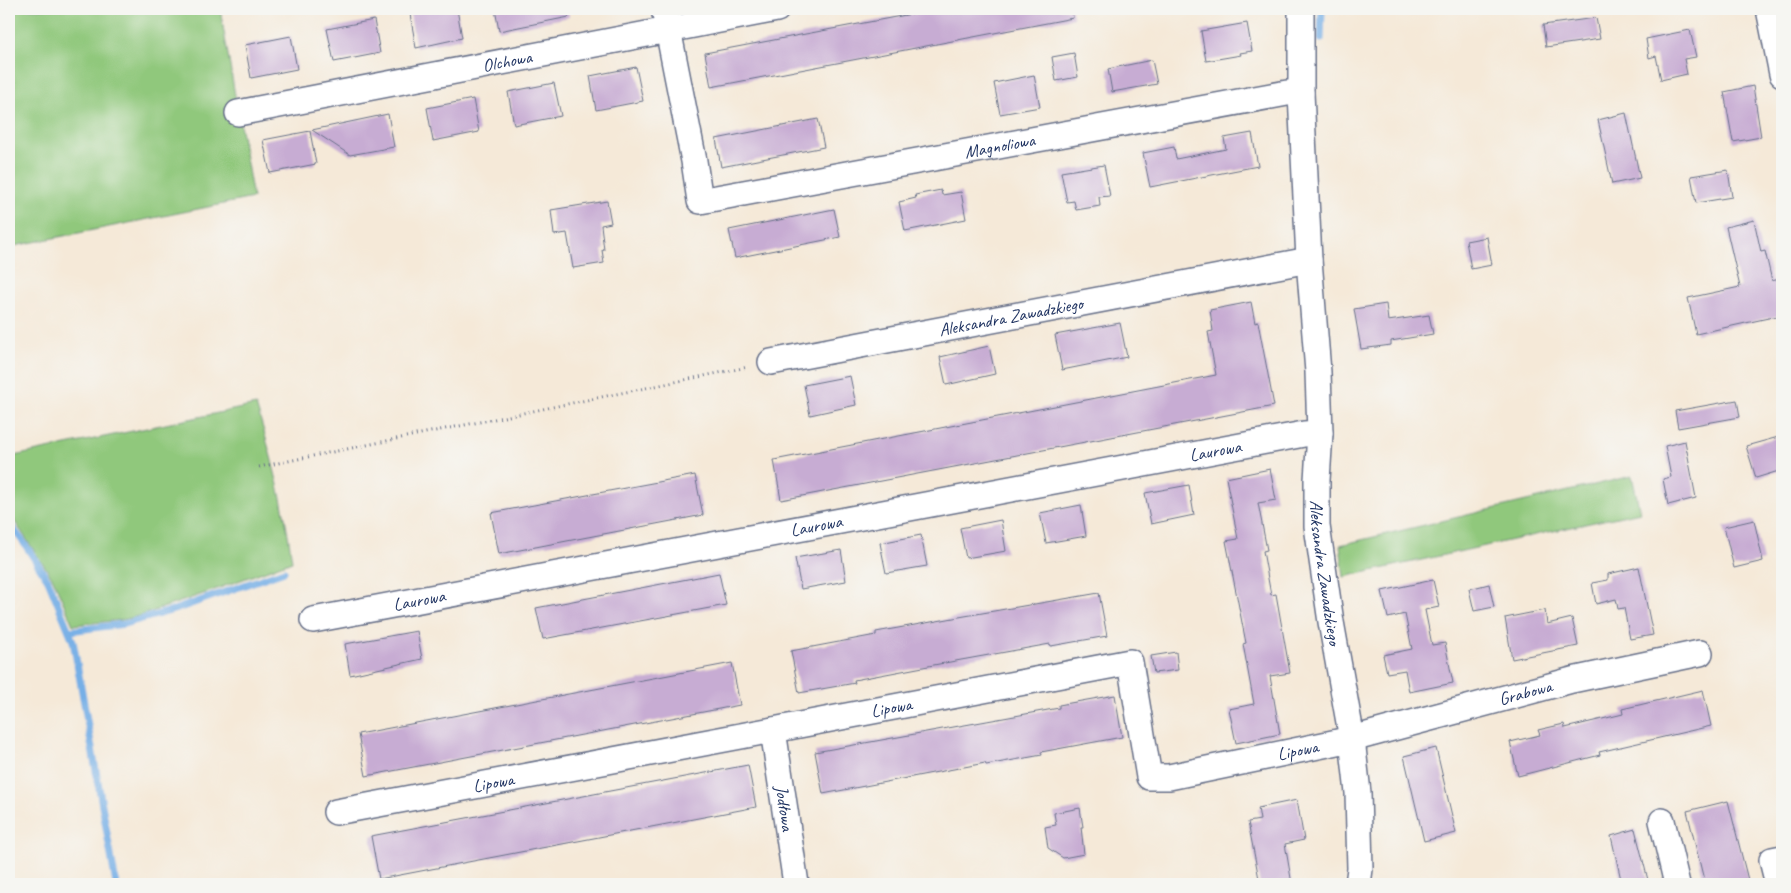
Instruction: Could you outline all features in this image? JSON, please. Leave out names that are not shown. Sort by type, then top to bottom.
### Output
[{"type":"street","name":"Olchowa","points":[[238,112],[665,19],[777,9]]},
{"type":"street","name":"Aleksandra Zawadzkiego","points":[[1301,9],[1301,92],[1320,433],[1317,526],[1331,622],[1352,738],[1358,794],[1360,869],[1358,884]]},
{"type":"street","points":[[1769,9],[1782,74]]},
{"type":"street","name":"Magnoliowa","points":[[665,19],[694,161],[700,201],[1287,93],[1301,92]]},
{"type":"street","name":"Aleksandra Zawadzkiego","points":[[771,362],[1309,260]]},
{"type":"street","name":"Laurowa","points":[[313,620],[1275,439],[1320,433]]},
{"type":"street","name":"Grabowa","points":[[1352,738],[1572,680],[1700,653]]},
{"type":"street","name":"Lipowa","points":[[336,812],[1130,662],[1149,777],[1169,777],[1352,738]]},
{"type":"street","name":"Jodłowa","points":[[773,730],[796,884]]},
{"type":"street","points":[[1662,821],[1677,884]]},
{"type":"street","points":[[1778,884],[1772,860],[1782,858]]},
{"type":"path","points":[[259,467],[771,362]]},
{"type":"green space","points":[[9,9],[220,9],[253,198],[9,247]]},
{"type":"green space","points":[[256,405],[286,521],[292,561],[139,616],[122,620],[73,625],[53,579],[11,516],[9,503],[9,457]]},
{"type":"green space","points":[[1632,476],[1640,512],[1344,577],[1340,545]]},
{"type":"building","points":[[438,9],[457,9],[462,38],[416,48],[410,14]]},
{"type":"building","points":[[495,9],[568,9],[569,17],[499,31]]},
{"type":"building","points":[[938,9],[1072,9],[1073,18],[711,87],[705,53]]},
{"type":"building","points":[[1596,18],[1600,39],[1546,47],[1543,25]]},
{"type":"building","points":[[374,20],[380,53],[334,62],[327,29]]},
{"type":"building","points":[[1247,23],[1252,51],[1240,53],[1241,55],[1206,61],[1201,31]]},
{"type":"building","points":[[1690,30],[1696,57],[1684,59],[1687,74],[1661,80],[1656,56],[1649,58],[1646,39]]},
{"type":"building","points":[[291,36],[297,69],[251,78],[245,45]]},
{"type":"building","points":[[1074,53],[1078,77],[1056,81],[1052,57]]},
{"type":"building","points":[[1152,60],[1157,84],[1112,92],[1108,69]]},
{"type":"building","points":[[636,67],[643,101],[596,110],[590,76]]},
{"type":"building","points":[[1034,75],[1040,107],[1000,114],[994,83]]},
{"type":"building","points":[[554,83],[561,116],[514,125],[508,92]]},
{"type":"building","points":[[1753,86],[1761,137],[1733,142],[1724,92]]},
{"type":"building","points":[[473,99],[479,132],[433,141],[427,108]]},
{"type":"building","points":[[1626,113],[1640,178],[1612,184],[1598,120]]},
{"type":"building","points":[[388,114],[394,147],[350,155],[312,130]]},
{"type":"building","points":[[818,119],[824,147],[721,167],[716,139]]},
{"type":"building","points":[[310,131],[316,164],[270,173],[263,140]]},
{"type":"building","points":[[1252,133],[1258,166],[1150,187],[1143,153],[1174,147],[1176,159],[1226,149],[1224,138]]},
{"type":"building","points":[[1104,165],[1110,196],[1099,197],[1100,206],[1076,210],[1074,201],[1067,202],[1061,172]]},
{"type":"building","points":[[1728,170],[1732,197],[1696,203],[1691,176]]},
{"type":"building","points":[[941,190],[942,195],[961,192],[966,219],[905,231],[899,202],[916,198],[915,195]]},
{"type":"building","points":[[607,201],[611,223],[601,225],[604,263],[573,268],[567,233],[554,235],[551,210]]},
{"type":"building","points":[[834,209],[840,237],[735,258],[729,230]]},
{"type":"building","points":[[1754,220],[1761,252],[1765,251],[1772,281],[1782,278],[1782,315],[1696,334],[1688,298],[1740,287],[1726,227]]},
{"type":"building","points":[[1487,237],[1492,265],[1471,269],[1466,241]]},
{"type":"building","points":[[1251,302],[1255,323],[1258,322],[1274,406],[781,500],[774,460],[1216,375],[1208,332],[1213,331],[1210,310]]},
{"type":"building","points":[[1386,304],[1388,321],[1429,315],[1433,334],[1391,341],[1391,345],[1361,349],[1354,309]]},
{"type":"building","points":[[1120,323],[1127,357],[1062,370],[1055,335]]},
{"type":"building","points":[[989,346],[995,374],[946,385],[940,357]]},
{"type":"building","points":[[850,376],[856,405],[810,415],[804,385]]},
{"type":"building","points":[[1737,400],[1740,417],[1678,428],[1675,411]]},
{"type":"building","points":[[1782,436],[1782,470],[1756,478],[1746,446]]},
{"type":"building","points":[[1685,441],[1696,498],[1668,505],[1663,479],[1671,477],[1665,446]]},
{"type":"building","points":[[1270,469],[1276,500],[1258,503],[1267,550],[1263,551],[1271,595],[1276,594],[1290,673],[1270,676],[1280,734],[1236,743],[1229,709],[1254,704],[1243,644],[1246,643],[1226,541],[1238,539],[1226,478]]},
{"type":"building","points":[[695,475],[703,515],[499,554],[491,513]]},
{"type":"building","points":[[1189,485],[1194,515],[1151,524],[1145,493]]},
{"type":"building","points":[[1081,505],[1086,536],[1046,543],[1040,513]]},
{"type":"building","points":[[1001,520],[1006,551],[966,558],[960,528]]},
{"type":"building","points":[[1754,520],[1763,561],[1734,568],[1724,527]]},
{"type":"building","points":[[921,535],[927,566],[886,573],[880,543]]},
{"type":"building","points":[[841,550],[846,581],[801,589],[795,558]]},
{"type":"building","points":[[1639,567],[1653,635],[1630,639],[1624,608],[1618,609],[1616,599],[1596,604],[1592,583],[1608,580],[1608,574]]},
{"type":"building","points":[[719,573],[726,605],[543,639],[536,608]]},
{"type":"building","points":[[1433,580],[1439,607],[1425,610],[1432,645],[1445,643],[1453,683],[1409,692],[1405,670],[1387,673],[1383,655],[1412,649],[1405,614],[1388,618],[1382,591]]},
{"type":"building","points":[[1489,584],[1494,607],[1474,611],[1469,589]]},
{"type":"building","points":[[1099,593],[1107,636],[939,664],[854,680],[855,683],[799,693],[791,651],[876,635],[876,632]]},
{"type":"building","points":[[1545,610],[1547,624],[1572,618],[1578,646],[1512,659],[1505,618]]},
{"type":"building","points":[[417,631],[422,659],[350,675],[345,644]]},
{"type":"building","points":[[1176,652],[1178,670],[1154,673],[1151,656]]},
{"type":"building","points":[[732,663],[740,705],[366,776],[358,734]]},
{"type":"building","points":[[1703,690],[1711,726],[1599,752],[1600,755],[1518,776],[1510,742],[1540,735],[1538,730],[1564,724],[1565,728],[1623,714],[1622,709]]},
{"type":"building","points":[[1115,695],[1122,737],[1041,752],[1042,755],[986,765],[985,763],[823,794],[815,752],[1059,708],[1059,705]]},
{"type":"building","points":[[1436,748],[1456,833],[1424,841],[1404,756]]},
{"type":"building","points":[[748,765],[756,807],[379,879],[371,836]]},
{"type":"building","points":[[1297,800],[1304,840],[1285,844],[1292,884],[1260,884],[1248,822],[1260,820],[1258,808]]},
{"type":"building","points":[[1728,801],[1749,884],[1705,884],[1687,811]]},
{"type":"building","points":[[1080,808],[1084,854],[1063,858],[1048,848],[1045,827],[1056,825],[1054,813]]},
{"type":"building","points":[[1635,829],[1649,884],[1622,884],[1611,836]]},
{"type":"waterway","points":[[1321,39],[1322,9]]},
{"type":"waterway","points":[[9,523],[48,580],[73,641],[116,884]]},
{"type":"waterway","points":[[69,631],[124,624],[174,610],[284,571]]}]
